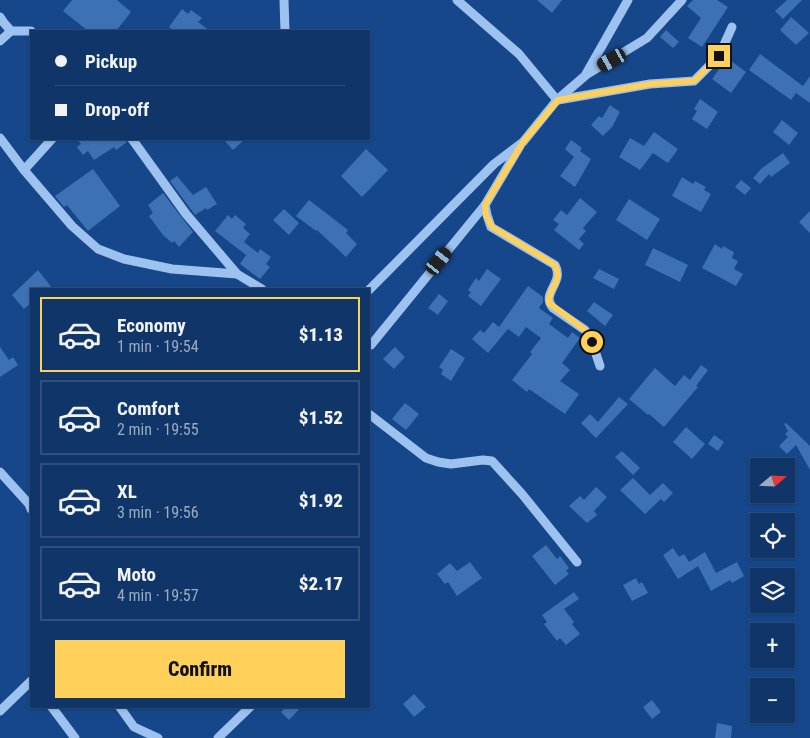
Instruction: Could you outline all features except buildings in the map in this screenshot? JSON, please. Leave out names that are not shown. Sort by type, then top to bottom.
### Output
[{"type":"street","points":[[284,0],[285,30]]},
{"type":"street","points":[[457,0],[519,54],[558,100]]},
{"type":"street","points":[[586,75],[628,0]]},
{"type":"street","points":[[371,346],[485,205],[523,142],[558,100],[586,75],[647,38],[682,0]]},
{"type":"street","points":[[0,17],[11,30],[30,31]]},
{"type":"street","points":[[558,100],[650,84],[694,81],[719,56],[732,27]]},
{"type":"street","points":[[0,41],[11,30]]},
{"type":"street","points":[[0,138],[24,170],[72,226],[98,249],[124,259],[172,269],[237,274]]},
{"type":"street","points":[[24,170],[51,140]]},
{"type":"street","points":[[133,140],[186,214],[237,274],[260,288]]},
{"type":"street","points":[[370,289],[494,164],[523,142]]},
{"type":"street","points":[[485,205],[486,215],[492,227],[555,265],[558,271],[558,279],[548,297],[549,303],[585,330],[592,342],[600,366]]},
{"type":"street","points":[[370,415],[426,458],[451,464],[483,460],[492,461],[522,494],[577,562]]},
{"type":"street","points":[[0,472],[30,506]]},
{"type":"street","points":[[0,711],[30,682]]},
{"type":"street","points":[[52,708],[75,738]]},
{"type":"street","points":[[120,708],[134,727],[158,738]]},
{"type":"street","points":[[218,738],[250,708]]},
{"type":"route","points":[[592,342],[585,330],[553,308],[549,303],[548,297],[558,279],[558,271],[555,265],[492,227],[486,215],[485,205],[523,142],[558,100],[650,84],[694,81],[719,56]]}]
